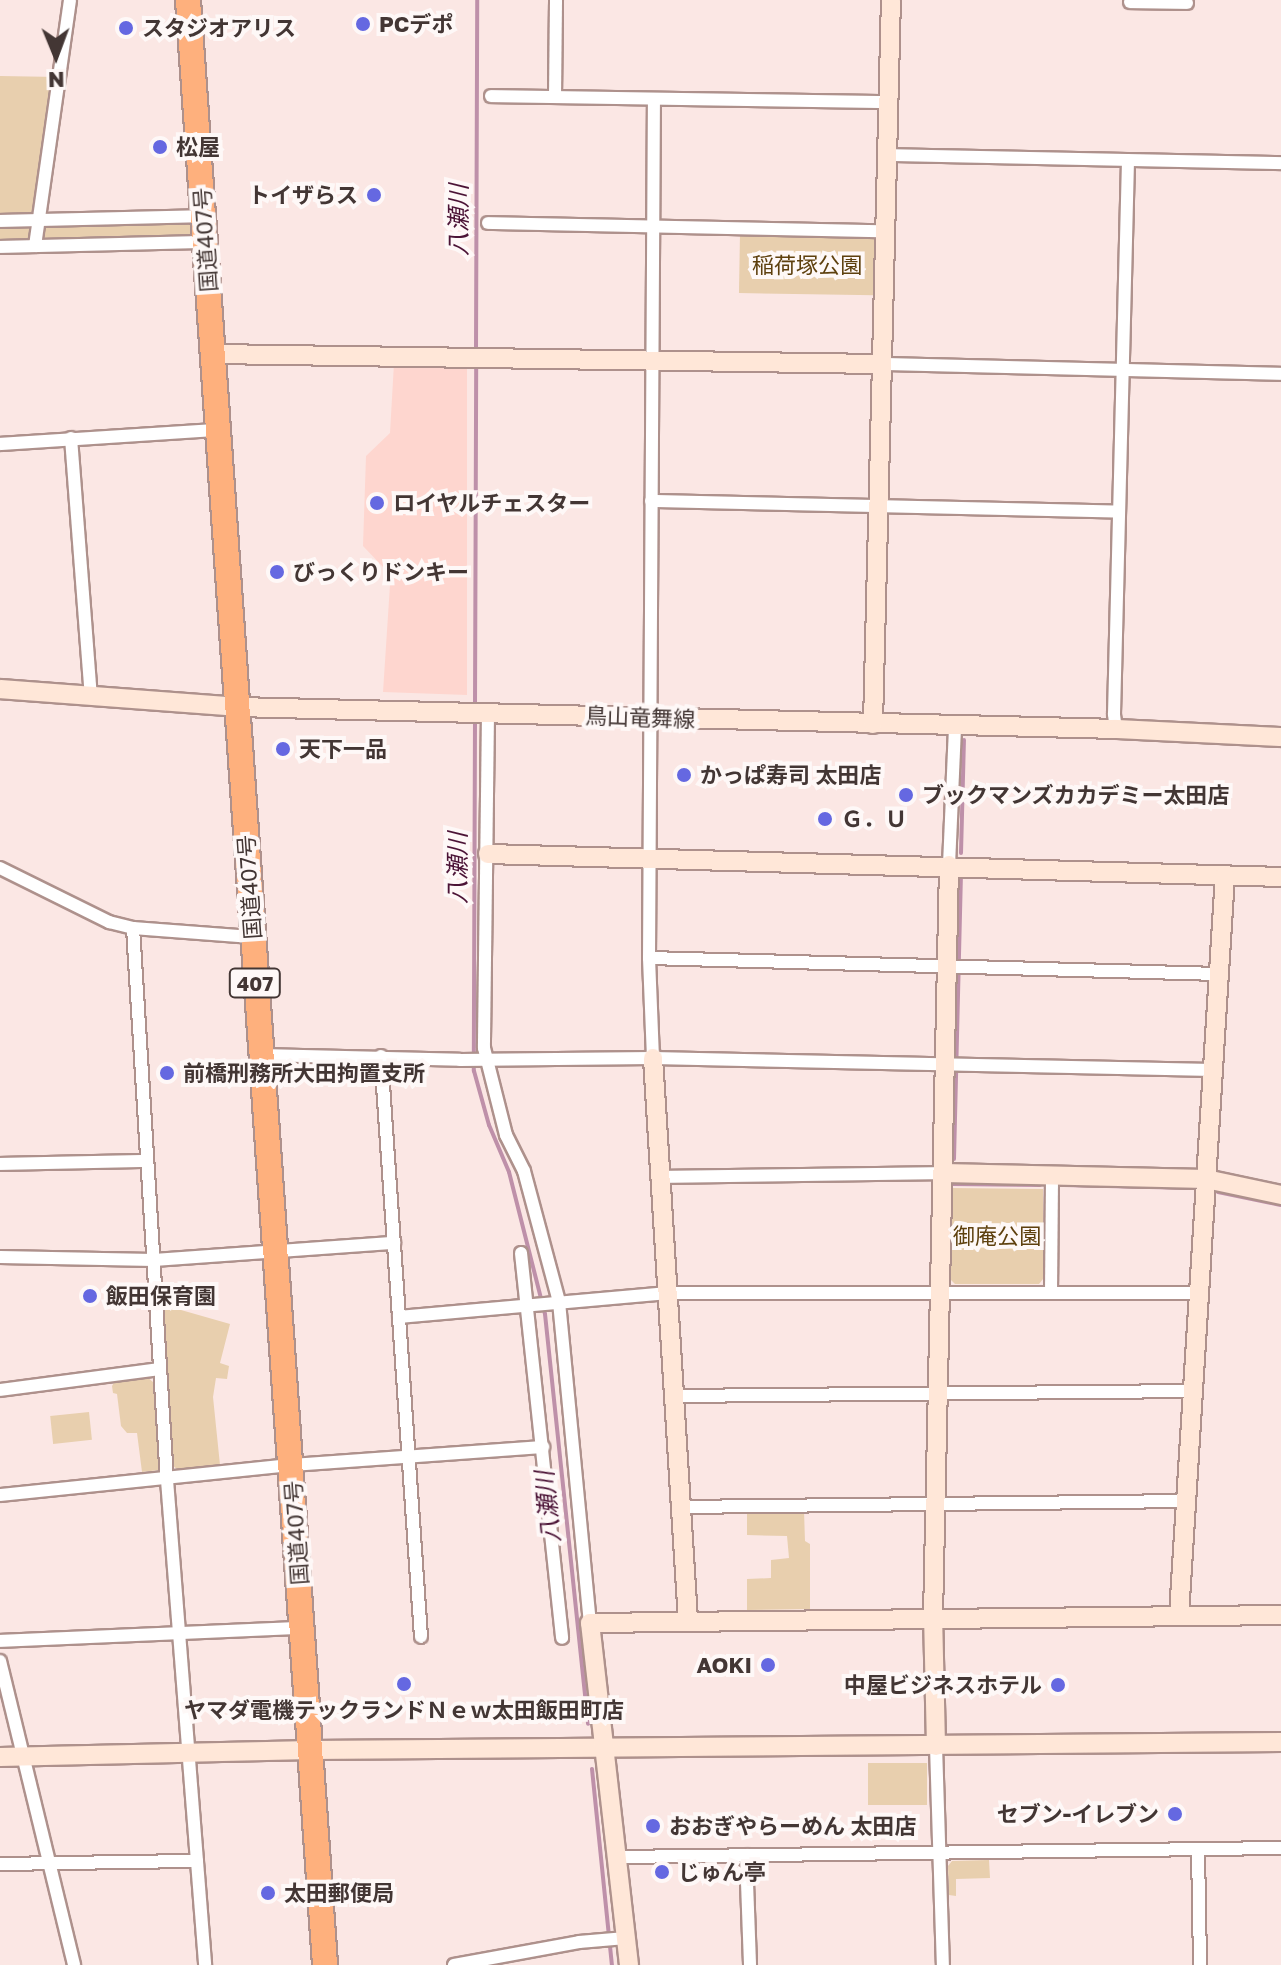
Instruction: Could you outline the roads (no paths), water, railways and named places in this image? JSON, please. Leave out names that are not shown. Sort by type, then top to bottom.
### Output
[{"type":"highway","name":"国道407号","points":[[188,0],[325,1965]]},
{"type":"street","points":[[35,246],[70,0]]},
{"type":"street","points":[[555,97],[556,0]]},
{"type":"street","points":[[873,724],[891,0]]},
{"type":"street","points":[[1130,2],[1187,3]]},
{"type":"street","points":[[491,96],[889,102]]},
{"type":"street","points":[[654,99],[649,958],[688,1620]]},
{"type":"street","points":[[888,155],[1281,163]]},
{"type":"street","points":[[1116,729],[1121,370],[1128,160]]},
{"type":"street","points":[[0,221],[203,216]]},
{"type":"street","points":[[488,223],[886,231]]},
{"type":"street","points":[[0,247],[205,242]]},
{"type":"street","points":[[213,354],[473,356],[1281,374]]},
{"type":"street","points":[[0,444],[217,430]]},
{"type":"street","points":[[71,438],[91,697]]},
{"type":"street","points":[[651,501],[1119,512]]},
{"type":"street","name":"鳥山竜舞線","points":[[0,689],[237,707],[1116,729],[1281,737]]},
{"type":"street","points":[[480,713],[488,854],[484,1048],[506,1135],[524,1171],[555,1302],[619,1857],[623,1938],[629,1965]]},
{"type":"street","points":[[943,1965],[933,1617],[949,865],[955,726]]},
{"type":"street","points":[[488,854],[1281,877]]},
{"type":"street","points":[[0,868],[109,922],[133,928],[252,937]]},
{"type":"street","points":[[1179,1615],[1225,875]]},
{"type":"street","points":[[133,928],[167,1480],[191,1754],[205,1965]]},
{"type":"street","points":[[649,958],[1217,974]]},
{"type":"street","points":[[261,1055],[487,1060],[653,1058],[1213,1070]]},
{"type":"street","points":[[381,1056],[421,1637]]},
{"type":"street","points":[[0,1164],[147,1161]]},
{"type":"street","points":[[661,1177],[944,1173],[1206,1179],[1281,1195]]},
{"type":"street","points":[[1051,1293],[1052,1175]]},
{"type":"street","points":[[0,1257],[154,1260],[394,1243]]},
{"type":"street","points":[[521,1253],[531,1305],[562,1638]]},
{"type":"street","points":[[399,1317],[668,1293],[1199,1293]]},
{"type":"street","points":[[0,1390],[160,1369]]},
{"type":"street","points":[[674,1396],[1193,1391]]},
{"type":"street","points":[[0,1495],[291,1465],[543,1447]]},
{"type":"street","points":[[681,1507],[1186,1501]]},
{"type":"street","points":[[590,1623],[1281,1615]]},
{"type":"street","points":[[0,1641],[181,1636],[302,1628]]},
{"type":"street","points":[[0,1661],[74,1965]]},
{"type":"street","points":[[0,1757],[311,1750],[607,1750],[1281,1742]]},
{"type":"street","points":[[619,1857],[1281,1848]]},
{"type":"street","points":[[1198,1849],[1200,1965]]},
{"type":"street","points":[[746,1855],[750,1965]]},
{"type":"street","points":[[0,1864],[197,1861]]},
{"type":"street","points":[[454,1965],[519,1959],[600,1940],[623,1938]]},
{"type":"waterway","name":"八瀬川","points":[[476,351],[477,0]]},
{"type":"waterway","name":"八瀬川","points":[[475,707],[476,364]]},
{"type":"waterway","name":"八瀬川","points":[[475,720],[474,1071],[489,1125],[509,1172],[545,1314],[588,1724]]},
{"type":"waterway","points":[[961,853],[964,740]]},
{"type":"waterway","points":[[954,1159],[961,879]]},
{"type":"waterway","points":[[952,1184],[1040,1185]]},
{"type":"waterway","points":[[1064,1185],[1192,1188]]},
{"type":"waterway","points":[[1218,1192],[1281,1205]]},
{"type":"waterway","name":"八瀬川","points":[[592,1769],[612,1965]]},
{"type":"place","name":"PCデポ","points":[[363,24]]},
{"type":"place","name":"スタジオアリス","points":[[126,28]]},
{"type":"place","name":"松屋","points":[[160,147]]},
{"type":"place","name":"トイザらス","points":[[374,195]]},
{"type":"place","name":"ロイヤルチェスター","points":[[377,503]]},
{"type":"place","name":"びっくりドンキー","points":[[277,572]]},
{"type":"place","name":"天下一品","points":[[283,749]]},
{"type":"place","name":"かっぱ寿司 太田店","points":[[684,775]]},
{"type":"place","name":"ブックマンズカカデミー太田店","points":[[906,795]]},
{"type":"place","name":"Ｇ．Ｕ","points":[[825,819]]},
{"type":"place","name":"前橋刑務所大田拘置支所","points":[[167,1073]]},
{"type":"place","name":"飯田保育園","points":[[90,1296]]},
{"type":"place","name":"AOKI","points":[[768,1665]]},
{"type":"place","name":"ヤマダ電機テックランドＮｅｗ太田飯田町店","points":[[404,1684]]},
{"type":"place","name":"中屋ビジネスホテル","points":[[1058,1685]]},
{"type":"place","name":"セブン-イレブン","points":[[1175,1814]]},
{"type":"place","name":"おおぎやらーめん 太田店","points":[[653,1826]]},
{"type":"place","name":"じゅん亭","points":[[662,1872]]},
{"type":"place","name":"太田郵便局","points":[[268,1893]]},
{"type":"park label","name":"稲荷塚公園","points":[[807,265]]},
{"type":"park label","name":"御庵公園","points":[[997,1236]]}]
